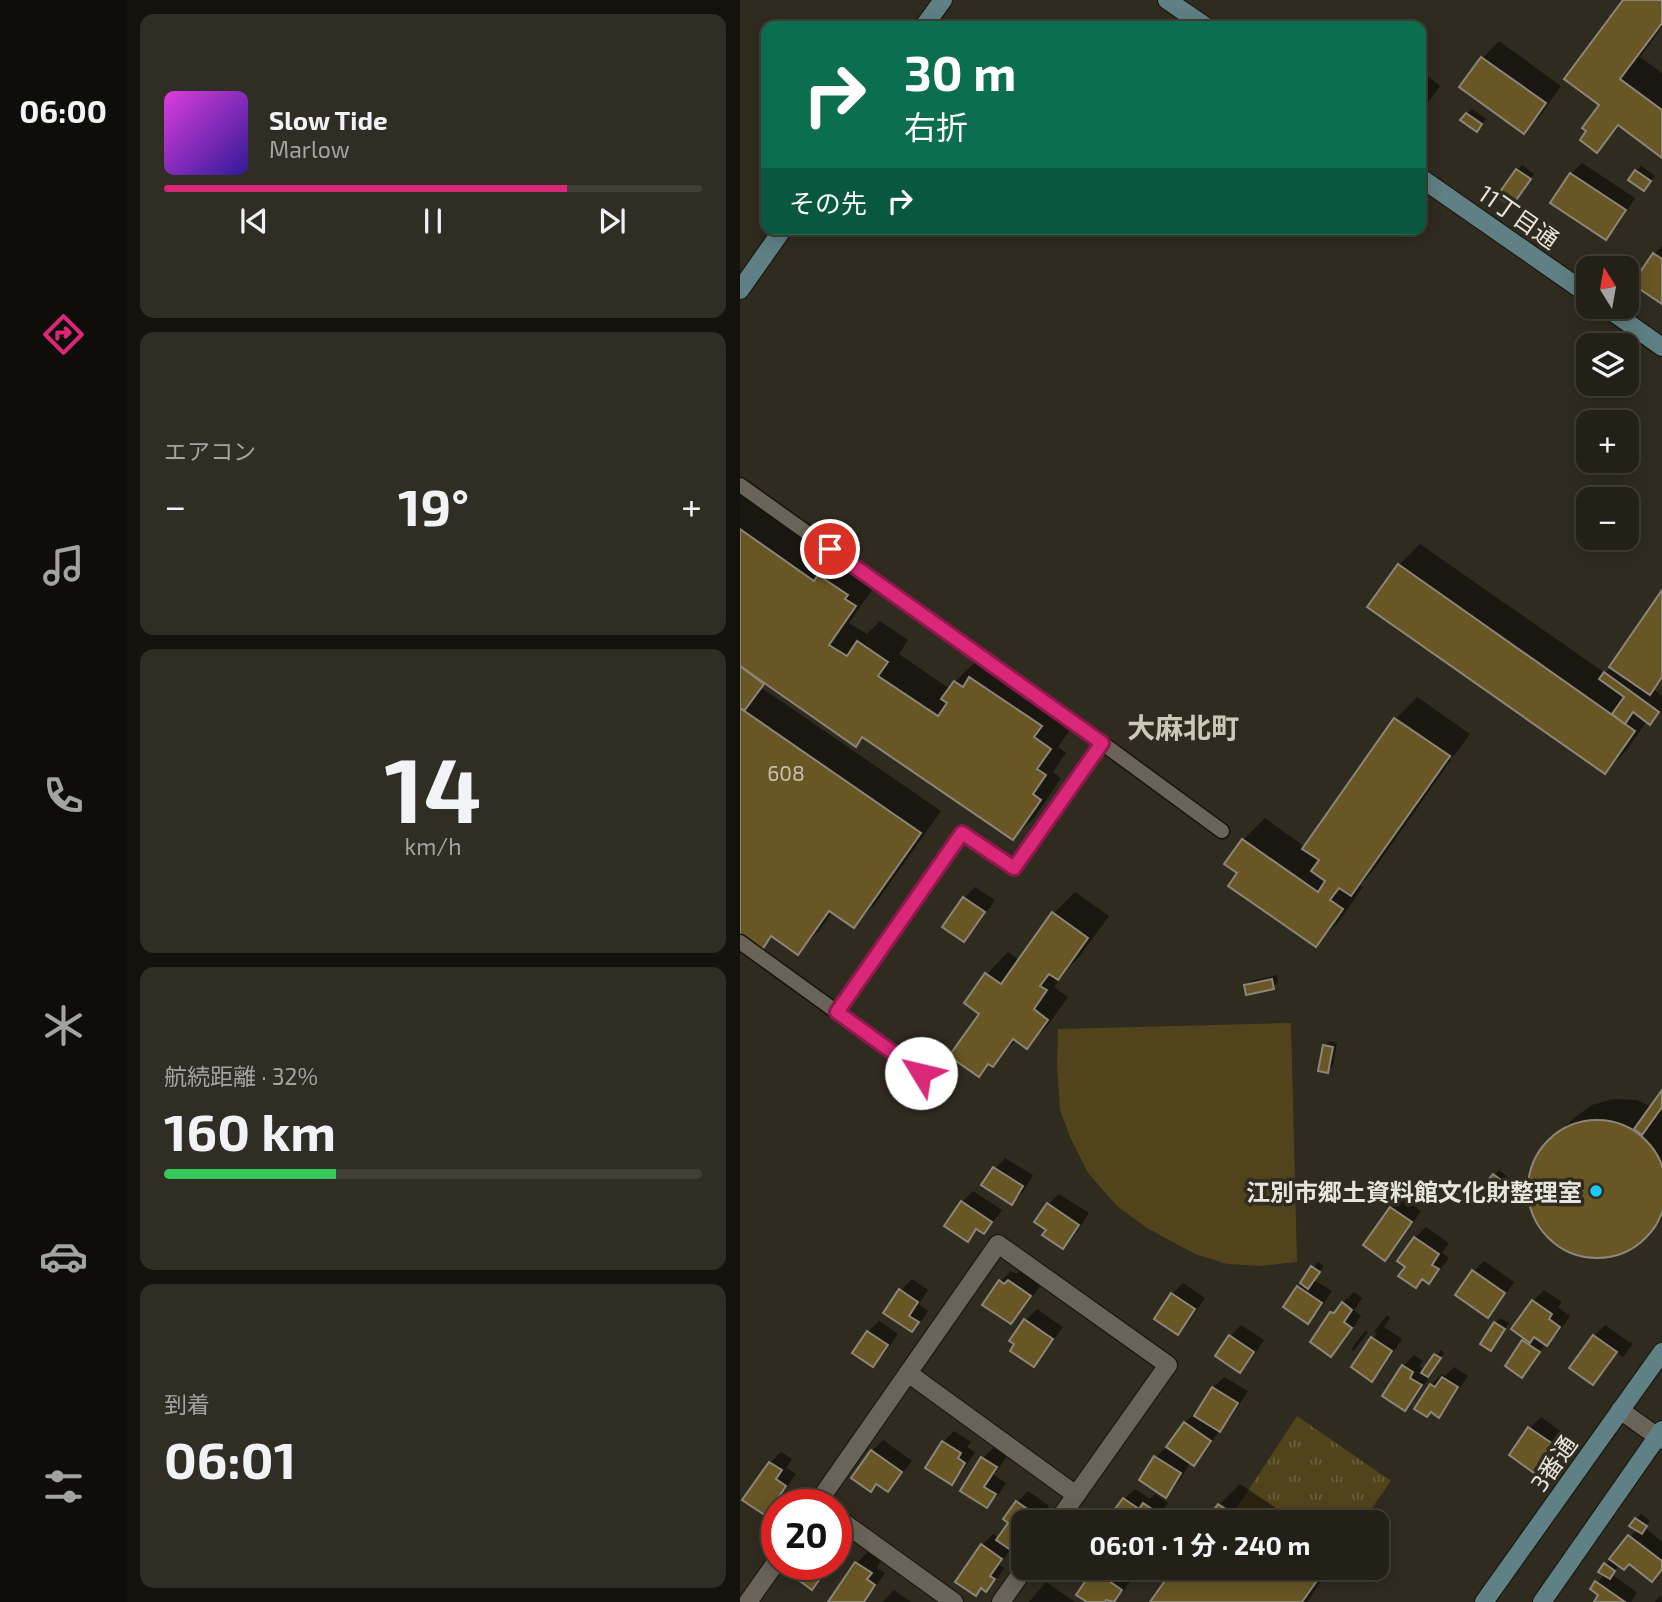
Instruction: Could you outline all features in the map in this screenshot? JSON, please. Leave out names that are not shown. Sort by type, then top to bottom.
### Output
[{"type":"street","points":[[928,21],[943,0]]},
{"type":"street","points":[[1167,0],[1198,21]]},
{"type":"street","name":"11丁目通","points":[[1426,181],[1576,286]]},
{"type":"street","points":[[740,290],[779,235]]},
{"type":"street","points":[[1622,319],[1662,347]]},
{"type":"street","points":[[827,1489],[998,1244],[1168,1365],[1065,1510]]},
{"type":"street","name":"3番通","points":[[1484,1602],[1662,1352]]},
{"type":"street","points":[[908,1373],[1076,1495]]},
{"type":"street","points":[[1542,1602],[1660,1436],[1620,1410]]},
{"type":"street","points":[[852,1529],[954,1602]]},
{"type":"street","points":[[748,1602],[764,1580]]},
{"type":"street","points":[[1001,1602],[1017,1580]]},
{"type":"lane","points":[[740,485],[1222,831]]},
{"type":"lane","points":[[837,1012],[962,833],[1014,868],[1102,743]]},
{"type":"lane","points":[[740,942],[921,1073]]},
{"type":"green space","points":[[1291,1023],[1297,1262],[1261,1266],[1227,1264],[1195,1254],[1147,1228],[1117,1206],[1088,1173],[1060,1110],[1058,1029]]},
{"type":"green space","points":[[1297,1416],[1391,1481],[1370,1510],[1236,1509]]},
{"type":"building","points":[[1623,0],[1662,0],[1662,23],[1620,79],[1662,110],[1662,158],[1618,125],[1597,153],[1580,140],[1586,131],[1582,128],[1599,105],[1564,79]]},
{"type":"building","points":[[1481,57],[1546,103],[1524,134],[1459,87]]},
{"type":"building","points":[[1466,113],[1482,124],[1477,132],[1460,120]]},
{"type":"building","points":[[1516,169],[1531,179],[1512,206],[1497,196]]},
{"type":"building","points":[[1635,170],[1651,181],[1644,191],[1628,180]]},
{"type":"building","points":[[1570,173],[1626,210],[1606,240],[1550,203]]},
{"type":"building","points":[[1653,253],[1662,259],[1662,304],[1640,289],[1640,272]]},
{"type":"building","points":[[740,529],[814,581],[818,575],[848,595],[845,599],[856,606],[829,645],[847,656],[857,641],[888,662],[878,676],[938,716],[947,703],[941,699],[954,681],[963,687],[969,677],[1042,726],[1034,737],[1051,749],[1037,769],[1046,775],[1033,794],[1041,800],[1013,840],[862,737],[856,747],[740,666]]},
{"type":"building","points":[[1398,564],[1635,731],[1605,774],[1367,607]]},
{"type":"building","points":[[1662,590],[1662,677],[1650,695],[1609,667]]},
{"type":"building","points":[[740,666],[764,684],[744,711],[740,708]]},
{"type":"building","points":[[1604,672],[1659,712],[1650,725],[1633,712],[1625,724],[1612,714],[1624,697],[1599,679]]},
{"type":"building","points":[[740,708],[921,833],[854,928],[829,911],[798,955],[771,936],[762,950],[740,935]]},
{"type":"building","points":[[1394,718],[1450,756],[1351,896],[1339,888],[1330,900],[1343,909],[1316,947],[1228,886],[1237,873],[1224,864],[1242,839],[1318,892],[1325,881],[1311,871],[1319,860],[1302,849]]},
{"type":"building","points":[[963,897],[985,912],[964,942],[942,927]]},
{"type":"building","points":[[1052,912],[1088,938],[1058,980],[1049,974],[1040,986],[1047,990],[1034,1009],[1048,1020],[1027,1049],[1013,1039],[993,1067],[988,1064],[979,1077],[949,1056],[979,1014],[964,1003],[985,973],[1001,984]]},
{"type":"building","points":[[1272,979],[1274,989],[1246,995],[1244,985]]},
{"type":"building","points":[[1323,1045],[1333,1047],[1328,1073],[1318,1071]]},
{"type":"building","points":[[1662,1090],[1662,1107],[1642,1135],[1634,1129]]},
{"type":"building","name":"江別市郷土資料館文化財整理室","points":[[1597,1120],[1623,1126],[1646,1140],[1663,1173],[1663,1205],[1660,1215],[1646,1238],[1623,1252],[1597,1258],[1571,1252],[1548,1238],[1534,1215],[1528,1189],[1534,1163],[1548,1140],[1571,1126]]},
{"type":"building","points":[[993,1167],[1023,1186],[1012,1205],[981,1185]]},
{"type":"building","points":[[1493,1174],[1509,1186],[1499,1200],[1482,1187]]},
{"type":"building","points":[[961,1201],[992,1222],[984,1234],[976,1229],[968,1242],[944,1226]]},
{"type":"building","points":[[1047,1203],[1079,1225],[1063,1249],[1042,1235],[1046,1230],[1034,1222]]},
{"type":"building","points":[[1390,1207],[1412,1222],[1385,1261],[1363,1245]]},
{"type":"building","points":[[1414,1237],[1439,1254],[1432,1265],[1439,1269],[1429,1284],[1422,1279],[1416,1288],[1398,1276],[1405,1267],[1397,1261]]},
{"type":"building","points":[[1311,1266],[1320,1272],[1308,1289],[1300,1283]]},
{"type":"building","points":[[1472,1270],[1505,1293],[1488,1318],[1455,1295]]},
{"type":"building","points":[[999,1280],[1004,1284],[1008,1280],[1031,1296],[1011,1324],[982,1305]]},
{"type":"building","points":[[1297,1286],[1322,1303],[1308,1324],[1283,1307]]},
{"type":"building","points":[[899,1289],[918,1302],[909,1316],[919,1322],[912,1332],[883,1313]]},
{"type":"building","points":[[1171,1293],[1195,1309],[1178,1335],[1154,1319]]},
{"type":"building","points":[[1532,1300],[1552,1314],[1549,1319],[1560,1327],[1547,1346],[1534,1337],[1530,1343],[1511,1329]]},
{"type":"building","points":[[1342,1302],[1352,1310],[1344,1322],[1352,1328],[1331,1357],[1310,1342],[1330,1312],[1334,1313]]},
{"type":"building","points":[[1024,1319],[1053,1339],[1034,1367],[1010,1351],[1014,1344],[1009,1341]]},
{"type":"building","points":[[1494,1322],[1505,1329],[1491,1351],[1480,1344]]},
{"type":"building","points":[[867,1331],[888,1345],[873,1367],[852,1353]]},
{"type":"building","points":[[1229,1335],[1254,1352],[1240,1373],[1215,1356]]},
{"type":"building","points":[[1593,1335],[1617,1352],[1593,1385],[1569,1368]]},
{"type":"building","points":[[1371,1337],[1392,1351],[1372,1382],[1351,1367]]},
{"type":"building","points":[[1522,1340],[1540,1352],[1522,1378],[1505,1366]]},
{"type":"building","points":[[1434,1354],[1441,1358],[1428,1377],[1421,1373]]},
{"type":"building","points":[[1402,1365],[1413,1372],[1410,1378],[1422,1385],[1405,1411],[1382,1396]]},
{"type":"building","points":[[1442,1377],[1458,1387],[1439,1418],[1431,1412],[1427,1417],[1414,1409],[1430,1384],[1435,1387]]},
{"type":"building","points":[[1212,1387],[1238,1403],[1220,1432],[1194,1416]]},
{"type":"building","points":[[1184,1422],[1211,1441],[1194,1466],[1166,1447]]},
{"type":"building","points":[[1528,1427],[1553,1444],[1534,1473],[1509,1455]]},
{"type":"building","points":[[942,1441],[961,1453],[958,1458],[965,1463],[952,1485],[925,1468]]},
{"type":"building","points":[[871,1450],[902,1472],[888,1492],[876,1484],[871,1492],[851,1478]]},
{"type":"building","points":[[1154,1456],[1181,1473],[1166,1498],[1139,1480]]},
{"type":"building","points":[[981,1457],[997,1467],[984,1487],[996,1494],[987,1508],[960,1491]]},
{"type":"building","points":[[769,1462],[782,1470],[776,1479],[786,1486],[784,1489],[761,1489],[761,1513],[742,1500]]},
{"type":"building","points":[[1123,1498],[1139,1509],[1143,1503],[1153,1510],[1114,1510]]},
{"type":"building","points":[[1016,1501],[1029,1510],[1011,1510],[1011,1550],[996,1540],[1008,1523],[1003,1519]]},
{"type":"building","points":[[1218,1504],[1227,1510],[1214,1510]]},
{"type":"building","points":[[1635,1518],[1647,1526],[1642,1534],[1629,1526]]},
{"type":"building","points":[[1628,1535],[1662,1561],[1662,1569],[1652,1582],[1629,1564],[1624,1570],[1609,1559]]},
{"type":"building","points":[[981,1544],[1002,1559],[990,1576],[995,1579],[986,1592],[981,1588],[976,1596],[955,1582]]},
{"type":"building","points":[[855,1562],[872,1573],[867,1579],[875,1585],[864,1602],[828,1602],[843,1580],[852,1580],[852,1566]]},
{"type":"building","points":[[1604,1563],[1615,1571],[1610,1579],[1598,1572]]},
{"type":"building","points":[[799,1580],[819,1580],[812,1590]]},
{"type":"building","points":[[1086,1580],[1108,1580],[1122,1590],[1114,1602],[1087,1602],[1076,1595]]},
{"type":"building","points":[[1166,1580],[1317,1580],[1302,1602],[1150,1602]]},
{"type":"building","points":[[1595,1581],[1625,1602],[1594,1602],[1598,1595],[1590,1589]]},
{"type":"place","name":"江別市郷土資料館文化財整理室","points":[[1596,1191]]},
{"type":"district","name":"大麻北町","points":[[1183,727]]},
{"type":"route","points":[[830,549],[1102,743],[1014,868],[962,833],[837,1012],[921,1073]]}]
